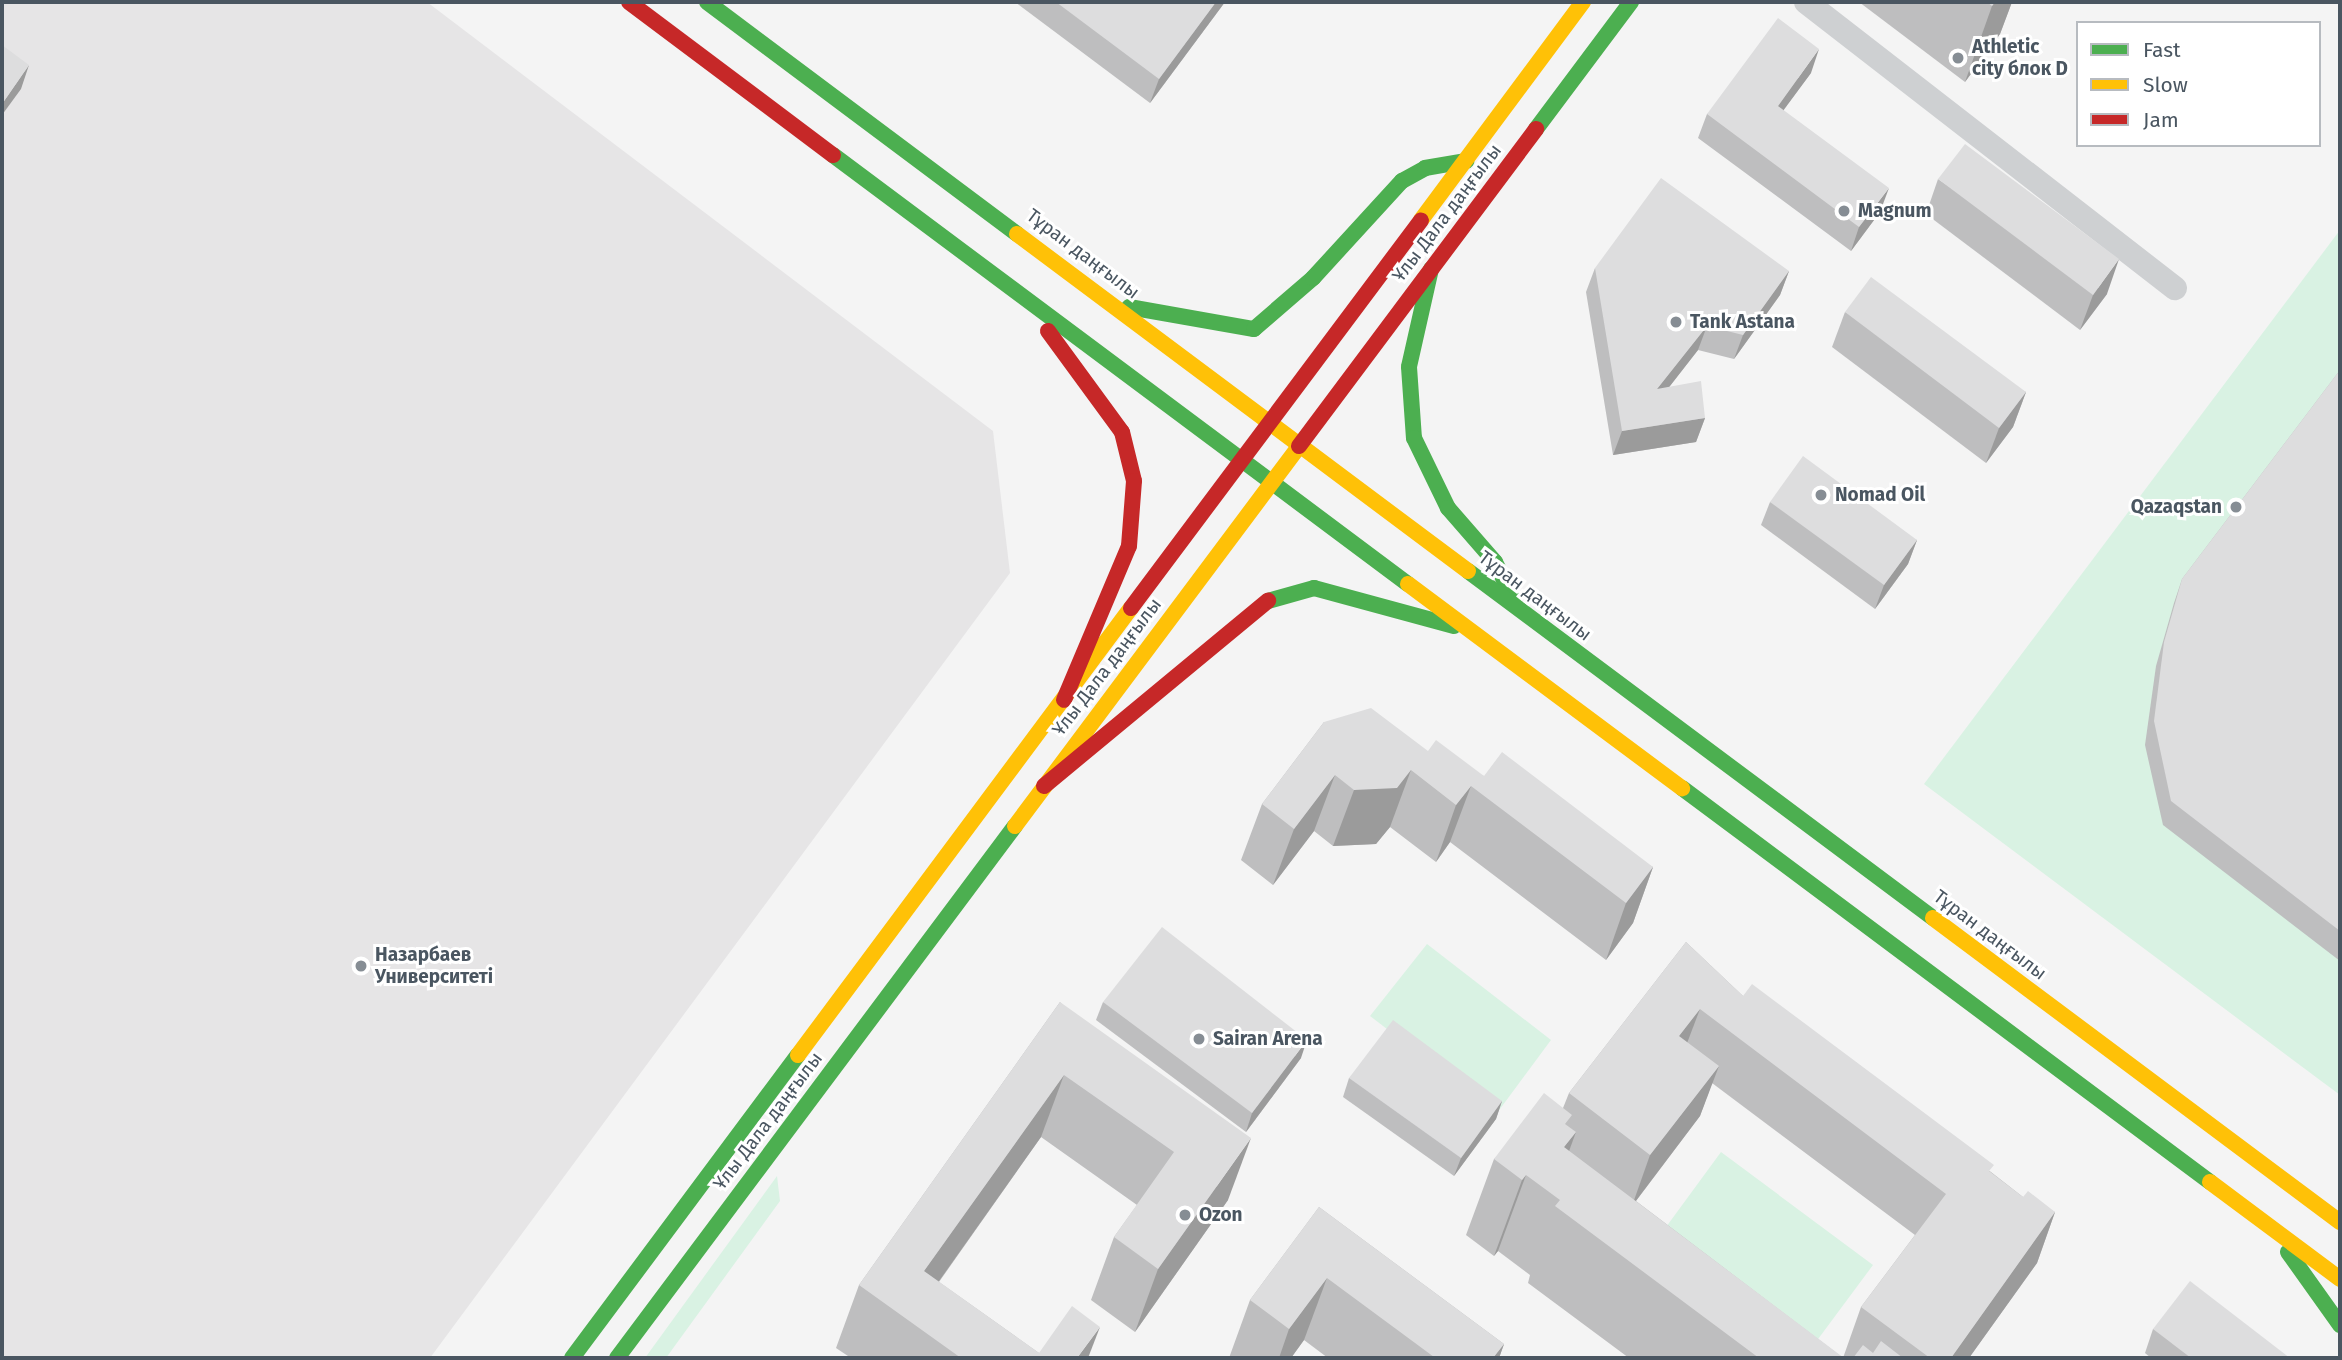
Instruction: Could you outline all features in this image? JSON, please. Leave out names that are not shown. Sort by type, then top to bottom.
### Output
[{"type":"main road","points":[[629,2],[1245,459],[2340,1279]]},
{"type":"main road","name":"Тұран даңғылы","points":[[707,2],[1116,304],[1271,425],[2340,1222]]},
{"type":"main road","name":"Ұлы Дала даңғылы","points":[[572,1358],[1271,425],[1583,2]]},
{"type":"main road","name":"Ұлы Дала даңғылы","points":[[617,1358],[1631,2]]},
{"type":"main road","points":[[1116,304],[1232,330],[1254,329],[1312,278],[1402,181],[1424,168],[1466,160]]},
{"type":"main road","points":[[1431,269],[1409,367],[1415,438],[1442,499],[1495,562],[1520,611]]},
{"type":"main road","points":[[1011,286],[1122,432],[1134,481],[1129,546],[1064,700]]},
{"type":"main road","points":[[1044,786],[1222,629],[1284,594],[1314,588],[1339,593],[1477,633]]},
{"type":"main road","points":[[2280,1234],[2299,1275],[2340,1325]]},
{"type":"street","points":[[1806,2],[2175,288]]},
{"type":"shaded area","name":"Назарбаев Университеті","points":[[2,2],[427,2],[993,431],[1010,573],[430,1358],[2,1358]]},
{"type":"green space","name":"Qazaqstan","points":[[2340,230],[2340,1095],[1924,784]]},
{"type":"green space","points":[[1427,944],[1551,1040],[1497,1113],[1370,1016]]},
{"type":"green space","points":[[1721,1152],[1873,1265],[1804,1358],[1647,1253]]},
{"type":"green space","points":[[777,1176],[780,1201],[666,1358],[645,1358]]},
{"type":"building","points":[[1056,2],[1216,2],[1159,79]]},
{"type":"building","points":[[1778,18],[1819,49],[1778,106],[1889,188],[1859,227],[1707,114]]},
{"type":"building","points":[[2,45],[29,65],[2,104]]},
{"type":"building","points":[[1965,144],[2119,259],[2093,295],[1938,179]]},
{"type":"building","name":"Tank Astana","points":[[1661,178],[1789,271],[1743,335],[1707,326],[1657,389],[1701,381],[1705,418],[1622,431],[1595,268]]},
{"type":"building","points":[[1871,277],[2026,392],[1999,428],[1845,312]]},
{"type":"building","points":[[2340,370],[2340,931],[2171,801],[2154,721],[2164,642],[2182,579]]},
{"type":"building","points":[[1803,456],[1917,540],[1884,585],[1770,502]]},
{"type":"building","points":[[1371,708],[1428,751],[1436,740],[1484,776],[1502,752],[1653,867],[1626,903],[1471,786],[1456,805],[1411,770],[1397,788],[1354,790],[1335,775],[1294,829],[1262,804],[1324,722]]},
{"type":"building","name":"Sairan Arena","points":[[1162,927],[1307,1040],[1252,1113],[1103,1002]]},
{"type":"building","points":[[1686,942],[1743,996],[1752,984],[1994,1165],[1989,1171],[2023,1197],[2028,1191],[2055,1212],[1951,1358],[1930,1358],[1861,1307],[1946,1194],[1700,1009],[1679,1036],[1719,1066],[1650,1155],[1569,1093]]},
{"type":"building","points":[[1060,1002],[1251,1138],[1158,1269],[1114,1237],[1174,1152],[1064,1075],[924,1271],[1039,1353],[1072,1306],[1100,1327],[1077,1358],[961,1358],[859,1285]]},
{"type":"building","name":"Sairan Arena","points":[[1393,1020],[1502,1101],[1461,1158],[1349,1078]]},
{"type":"building","points":[[1544,1093],[1572,1115],[1565,1124],[1576,1132],[1564,1147],[1844,1358],[1759,1358],[1555,1206],[1560,1200],[1526,1175],[1522,1180],[1494,1159]]},
{"type":"building","points":[[1319,1207],[1504,1344],[1493,1358],[1433,1358],[1327,1278],[1289,1329],[1250,1300]]},
{"type":"building","points":[[2190,1281],[2290,1358],[2191,1358],[2153,1329]]},
{"type":"building","points":[[1881,1341],[1903,1358],[1853,1358],[1863,1345],[1873,1353]]},
{"type":"traffic: fast","points":[[707,2],[1017,234]]},
{"type":"traffic: fast","points":[[1536,129],[1631,2]]},
{"type":"traffic: fast","points":[[833,155],[1408,584]]},
{"type":"traffic: fast","points":[[1129,307],[1254,329],[1313,278],[1402,181],[1425,168],[1466,161]]},
{"type":"traffic: fast","points":[[1431,269],[1409,367],[1414,438],[1448,508],[1495,562],[1514,600]]},
{"type":"traffic: fast","points":[[1468,571],[1933,918]]},
{"type":"traffic: fast","points":[[1268,601],[1314,588],[1454,626]]},
{"type":"traffic: fast","points":[[1682,788],[2210,1182]]},
{"type":"traffic: fast","points":[[617,1358],[1015,826]]},
{"type":"traffic: fast","points":[[572,1358],[798,1055]]},
{"type":"traffic: fast","points":[[2288,1252],[2340,1325]]},
{"type":"traffic: slow","points":[[1421,220],[1583,2]]},
{"type":"traffic: slow","points":[[1017,234],[1468,571]]},
{"type":"traffic: slow","points":[[1015,826],[1299,446]]},
{"type":"traffic: slow","points":[[1408,584],[1682,788]]},
{"type":"traffic: slow","points":[[798,1055],[1131,608]]},
{"type":"traffic: slow","points":[[1933,918],[2340,1222]]},
{"type":"traffic: slow","points":[[2210,1182],[2340,1279]]},
{"type":"traffic: jam","points":[[629,2],[833,155]]},
{"type":"traffic: jam","points":[[1299,446],[1536,129]]},
{"type":"traffic: jam","points":[[1131,608],[1421,220]]},
{"type":"traffic: jam","points":[[1048,331],[1122,432],[1134,481],[1129,546],[1064,700]]},
{"type":"traffic: jam","points":[[1044,786],[1268,601]]},
{"type":"place","name":"Athletic city блок D","points":[[1958,58]]},
{"type":"place","name":"Magnum","points":[[1844,211]]},
{"type":"place","name":"Tank Astana","points":[[1676,322]]},
{"type":"place","name":"Nomad Oil","points":[[1821,495]]},
{"type":"place","name":"Qazaqstan","points":[[2236,507]]},
{"type":"place","name":"Назарбаев Университеті","points":[[361,966]]},
{"type":"place","name":"Sairan Arena","points":[[1199,1039]]},
{"type":"place","name":"Ozon","points":[[1185,1215]]}]
